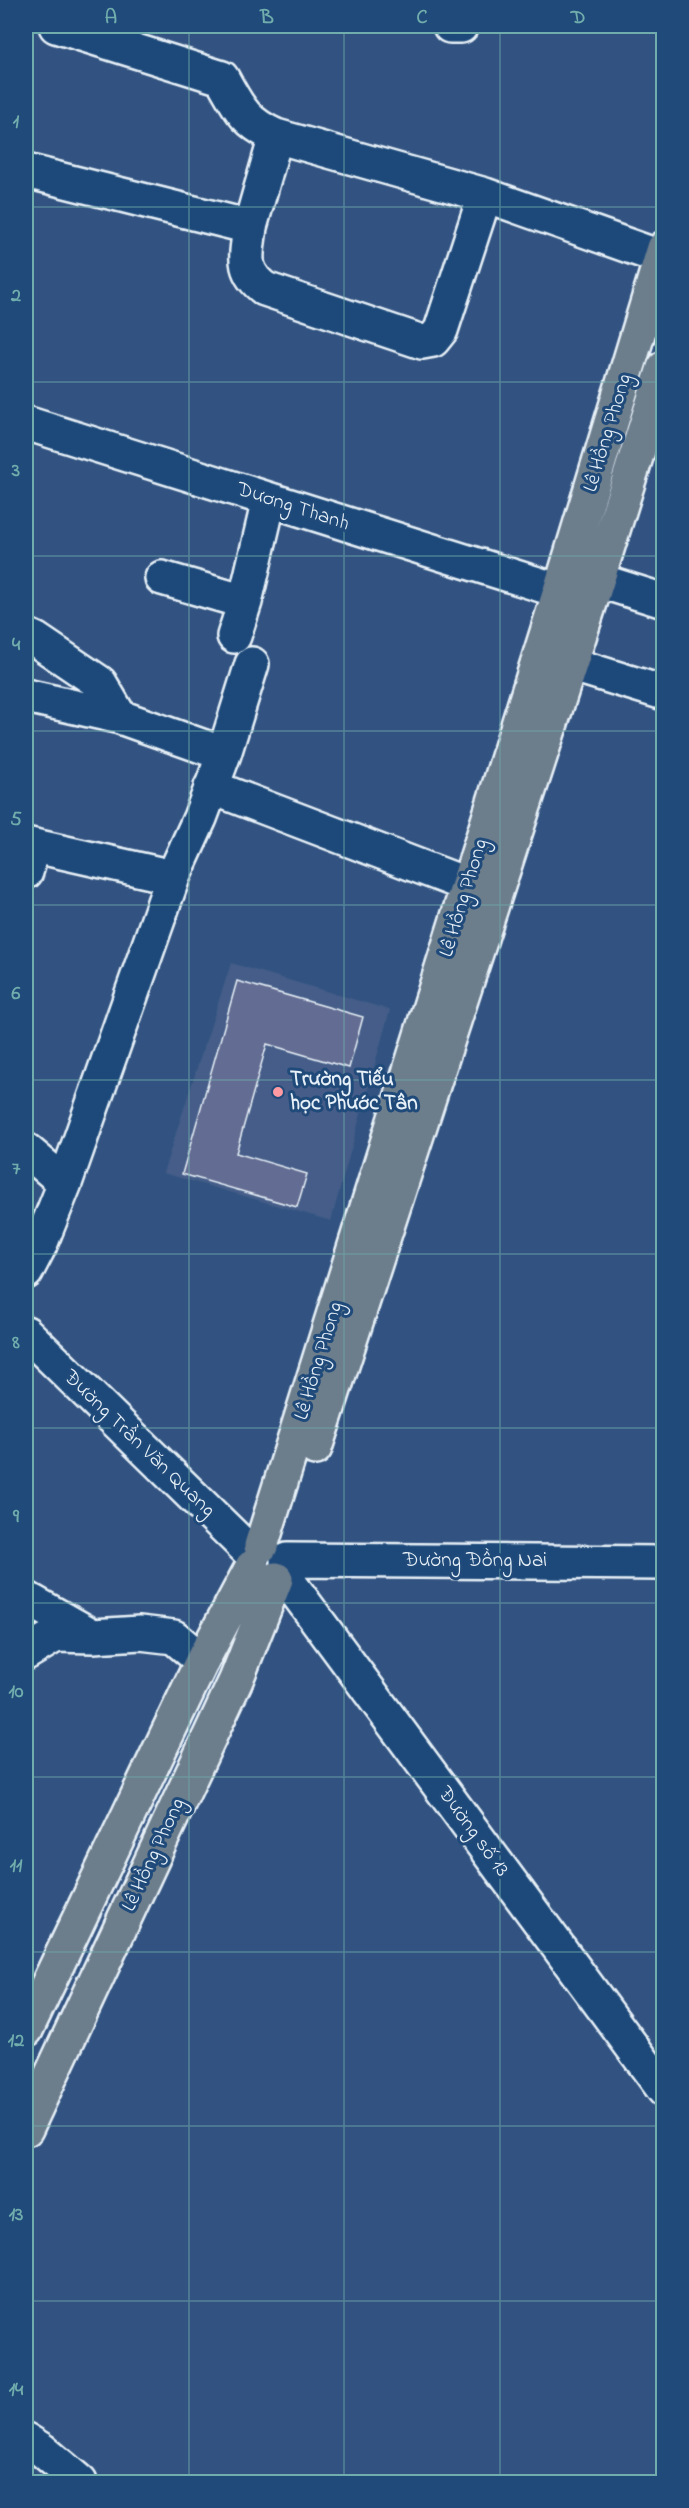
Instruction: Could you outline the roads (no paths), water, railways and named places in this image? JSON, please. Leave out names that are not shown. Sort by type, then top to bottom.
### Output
[{"type":"main road","name":"Lê Hồng Phong","points":[[26,2030],[202,1661],[271,1562],[570,664],[583,590],[662,252]]},
{"type":"main road","name":"Lê Hồng Phong","points":[[26,2129],[236,1680],[468,885],[583,590],[663,368]]},
{"type":"street","points":[[56,26],[222,78],[242,114],[260,129],[276,135],[485,195],[662,252]]},
{"type":"street","points":[[450,26],[461,26]]},
{"type":"street","points":[[276,135],[250,226],[246,262],[252,279],[265,289],[422,342],[433,340],[441,330],[485,195]]},
{"type":"street","points":[[26,171],[250,226]]},
{"type":"street","name":"Dương Thanh","points":[[26,423],[269,500],[583,590],[663,601]]},
{"type":"street","points":[[234,636],[245,602],[269,500]]},
{"type":"street","points":[[162,578],[245,602]]},
{"type":"street","points":[[26,635],[100,683],[120,717]]},
{"type":"street","points":[[26,1272],[40,1245],[65,1183],[173,877],[200,818],[224,754],[252,664]]},
{"type":"street","points":[[570,664],[663,693]]},
{"type":"street","points":[[26,696],[120,717],[224,754]]},
{"type":"street","points":[[211,787],[468,885]]},
{"type":"street","points":[[28,854],[173,877]]},
{"type":"street","points":[[26,1150],[65,1183]]},
{"type":"street","name":"Đường Trần Văn Quang","points":[[26,1333],[271,1562]]},
{"type":"street","name":"Đường Đồng Nai","points":[[271,1562],[663,1563]]},
{"type":"street","name":"Đường số 13","points":[[271,1562],[663,2090]]},
{"type":"street","points":[[26,1598],[93,1636]]},
{"type":"street","points":[[26,1653],[56,1635],[93,1636],[140,1633],[174,1637],[202,1661]]},
{"type":"street","points":[[26,2440],[81,2482]]},
{"type":"place","name":"Trường Tiểu học Phước Tân","points":[[278,1092]]}]
